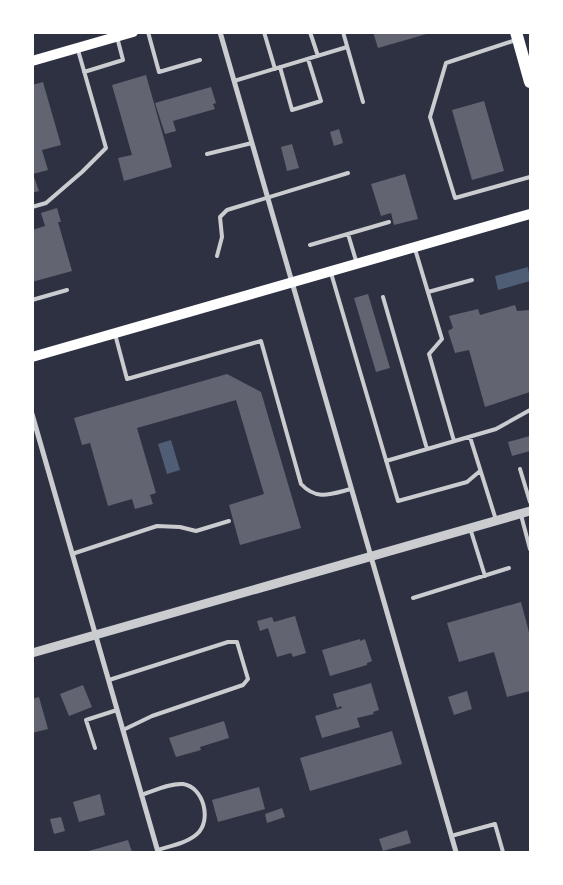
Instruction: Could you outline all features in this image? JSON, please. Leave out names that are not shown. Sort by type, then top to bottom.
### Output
[{"type":"main road","points":[[32,61],[112,36],[132,32]]},
{"type":"main road","points":[[517,36],[530,82]]},
{"type":"main road","points":[[32,357],[530,214]]},
{"type":"street","points":[[220,32],[456,852]]},
{"type":"street","points":[[32,414],[158,851]]},
{"type":"street","points":[[32,653],[530,511]]},
{"type":"lane","points":[[148,32],[159,72],[200,60]]},
{"type":"lane","points":[[264,32],[274,69]]},
{"type":"lane","points":[[310,32],[318,56]]},
{"type":"lane","points":[[343,32],[364,102]]},
{"type":"lane","points":[[84,72],[124,60],[112,36]]},
{"type":"lane","points":[[517,36],[446,62],[430,117],[455,198],[530,177]]},
{"type":"lane","points":[[234,81],[347,47]]},
{"type":"lane","points":[[32,207],[46,204],[106,148],[78,48]]},
{"type":"lane","points":[[280,67],[292,110],[321,101],[308,59]]},
{"type":"lane","points":[[207,154],[252,143]]},
{"type":"lane","points":[[217,256],[222,237],[220,217],[227,210],[348,173]]},
{"type":"lane","points":[[310,245],[390,222]]},
{"type":"lane","points":[[348,234],[357,264]]},
{"type":"lane","points":[[415,247],[442,339],[429,354],[454,441]]},
{"type":"lane","points":[[331,271],[398,501],[467,482],[480,471]]},
{"type":"lane","points":[[428,292],[472,280]]},
{"type":"lane","points":[[32,300],[67,290]]},
{"type":"lane","points":[[383,296],[428,449]]},
{"type":"lane","points":[[115,334],[127,379],[261,341],[301,484],[306,490],[324,496],[352,489]]},
{"type":"lane","points":[[386,461],[496,429],[530,410]]},
{"type":"lane","points":[[470,437],[496,521]]},
{"type":"lane","points":[[520,469],[530,502]]},
{"type":"lane","points":[[520,514],[529,540],[530,549]]},
{"type":"lane","points":[[72,554],[157,526],[180,527],[196,531],[228,521]]},
{"type":"lane","points":[[470,528],[485,576]]},
{"type":"lane","points":[[413,598],[509,568]]},
{"type":"lane","points":[[108,680],[228,642],[237,642],[248,679],[243,685],[152,716],[123,730]]},
{"type":"lane","points":[[95,748],[86,720],[117,710]]},
{"type":"lane","points":[[141,795],[183,784],[194,789],[202,800],[206,819],[196,835],[158,851]]},
{"type":"lane","points":[[451,836],[495,824],[503,852]]},
{"type":"water","points":[[528,267],[530,281],[498,290],[495,276]]},
{"type":"water","points":[[171,440],[180,470],[167,474],[158,444]]},
{"type":"building","points":[[373,32],[430,32],[430,33],[378,48]]},
{"type":"building","points":[[146,75],[172,167],[124,181],[118,158],[132,155],[112,85]]},
{"type":"building","points":[[43,82],[61,145],[42,150],[48,170],[33,174],[39,191],[32,193],[32,85]]},
{"type":"building","points":[[211,87],[216,103],[213,104],[215,109],[173,121],[176,131],[165,134],[155,103]]},
{"type":"building","points":[[484,101],[504,171],[472,180],[452,110]]},
{"type":"building","points":[[339,129],[343,143],[334,146],[330,132]]},
{"type":"building","points":[[292,144],[299,168],[287,171],[281,147]]},
{"type":"building","points":[[405,174],[418,219],[394,225],[391,213],[381,216],[371,184]]},
{"type":"building","points":[[57,208],[61,222],[58,222],[72,271],[32,282],[32,230],[45,226],[41,213]]},
{"type":"building","points":[[368,294],[390,368],[376,372],[354,298]]},
{"type":"building","points":[[515,305],[517,311],[530,310],[530,392],[485,407],[469,350],[455,353],[448,331],[453,328],[449,316],[478,309],[480,315]]},
{"type":"building","points":[[227,374],[261,392],[301,528],[240,545],[229,505],[264,494],[236,400],[137,428],[156,493],[150,495],[153,504],[135,509],[132,499],[108,506],[90,443],[82,445],[74,418]]},
{"type":"building","points":[[530,436],[530,451],[512,456],[508,442]]},
{"type":"building","points":[[521,602],[530,636],[530,691],[507,697],[494,652],[459,662],[447,623]]},
{"type":"building","points":[[295,616],[306,653],[293,657],[291,653],[277,657],[268,628],[260,631],[257,621],[272,617],[274,622]]},
{"type":"building","points":[[360,639],[360,641],[365,639],[372,661],[367,663],[367,665],[330,676],[322,650]]},
{"type":"building","points":[[371,683],[379,710],[373,712],[374,714],[357,718],[360,727],[322,738],[315,716],[342,708],[341,706],[337,708],[333,694]]},
{"type":"building","points":[[83,685],[92,707],[69,716],[60,694]]},
{"type":"building","points":[[467,691],[472,709],[454,715],[448,697]]},
{"type":"building","points":[[39,697],[48,729],[32,733],[32,699]]},
{"type":"building","points":[[224,721],[229,738],[200,747],[201,750],[176,757],[169,738]]},
{"type":"building","points":[[392,731],[402,764],[310,791],[300,758]]},
{"type":"building","points":[[259,787],[265,809],[218,822],[212,800]]},
{"type":"building","points":[[100,794],[105,815],[79,822],[73,802]]},
{"type":"building","points":[[282,808],[285,817],[267,823],[265,814]]},
{"type":"building","points":[[61,817],[65,831],[54,834],[50,819]]},
{"type":"building","points":[[407,830],[411,843],[383,851],[379,839]]},
{"type":"building","points":[[128,840],[132,852],[85,852]]}]
